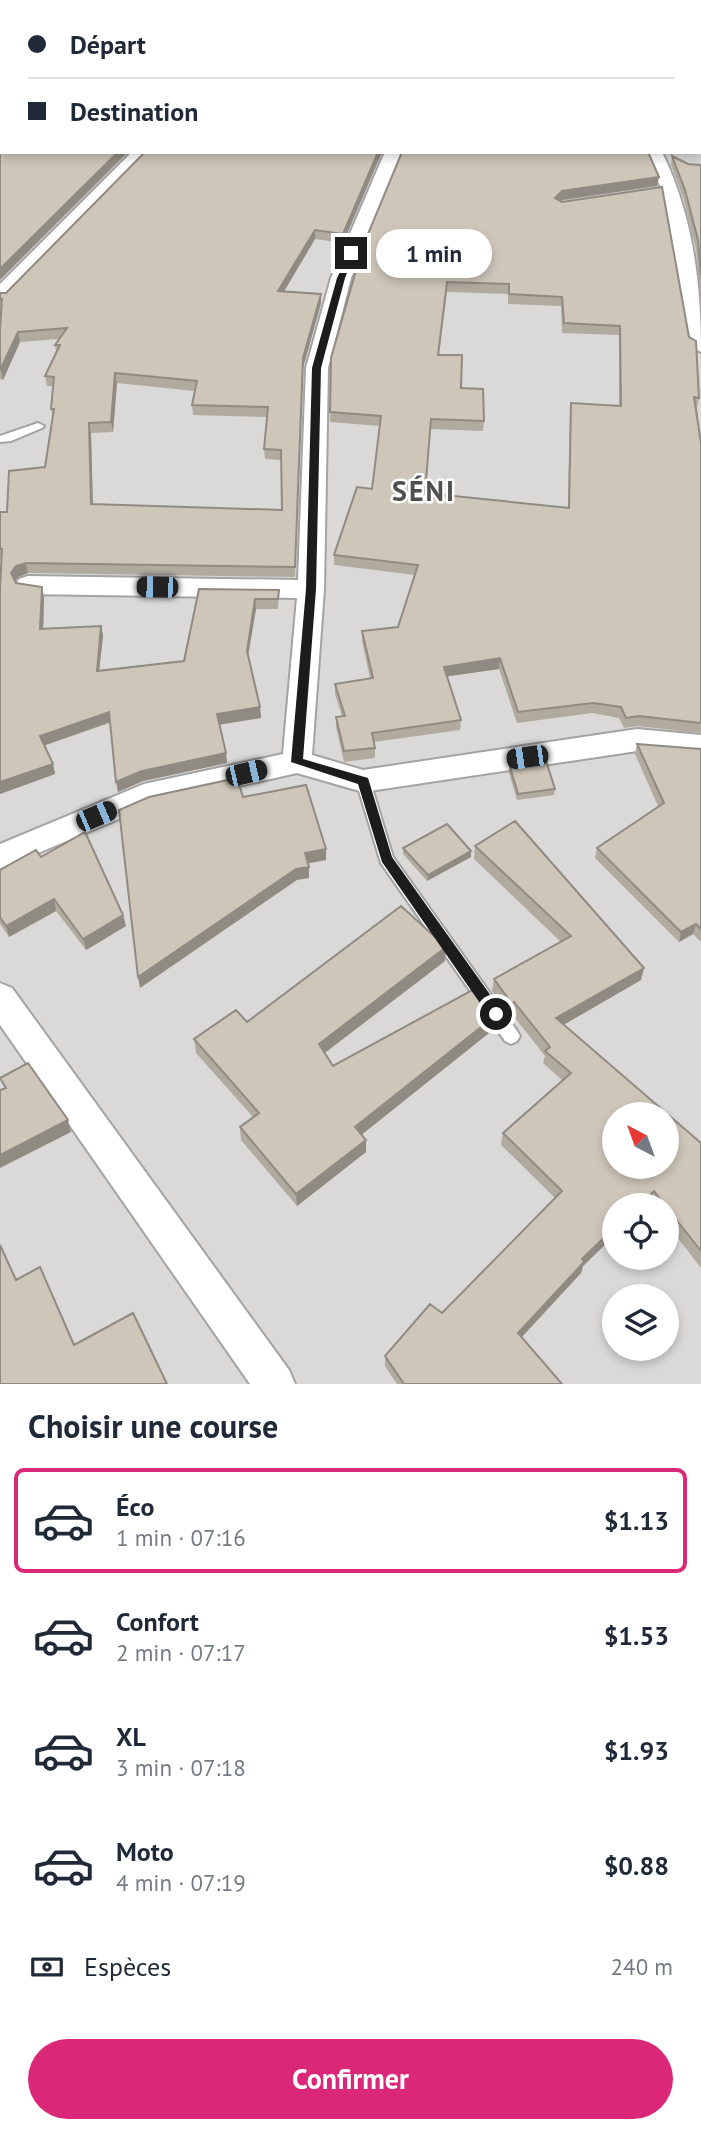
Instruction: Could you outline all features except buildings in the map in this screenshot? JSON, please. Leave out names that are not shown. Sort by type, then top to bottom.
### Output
[{"type":"street","points":[[0,296],[140,154]]},
{"type":"street","points":[[297,762],[311,589],[317,368],[341,278],[393,154]]},
{"type":"street","points":[[654,154],[701,346]]},
{"type":"street","points":[[28,585],[311,589]]},
{"type":"street","points":[[0,857],[144,796],[297,762],[363,781],[637,740],[701,746]]},
{"type":"street","points":[[0,998],[275,1384]]},
{"type":"lane","points":[[0,439],[38,426]]},
{"type":"lane","points":[[363,781],[386,859],[511,1037]]},
{"type":"shaded area","points":[[0,154],[701,154],[701,1384],[0,1384]]},
{"type":"district","name":"SÉNI","points":[[424,490]]},
{"type":"route","points":[[351,253],[341,278],[317,368],[311,589],[297,762],[363,781],[386,859],[496,1014]]}]
